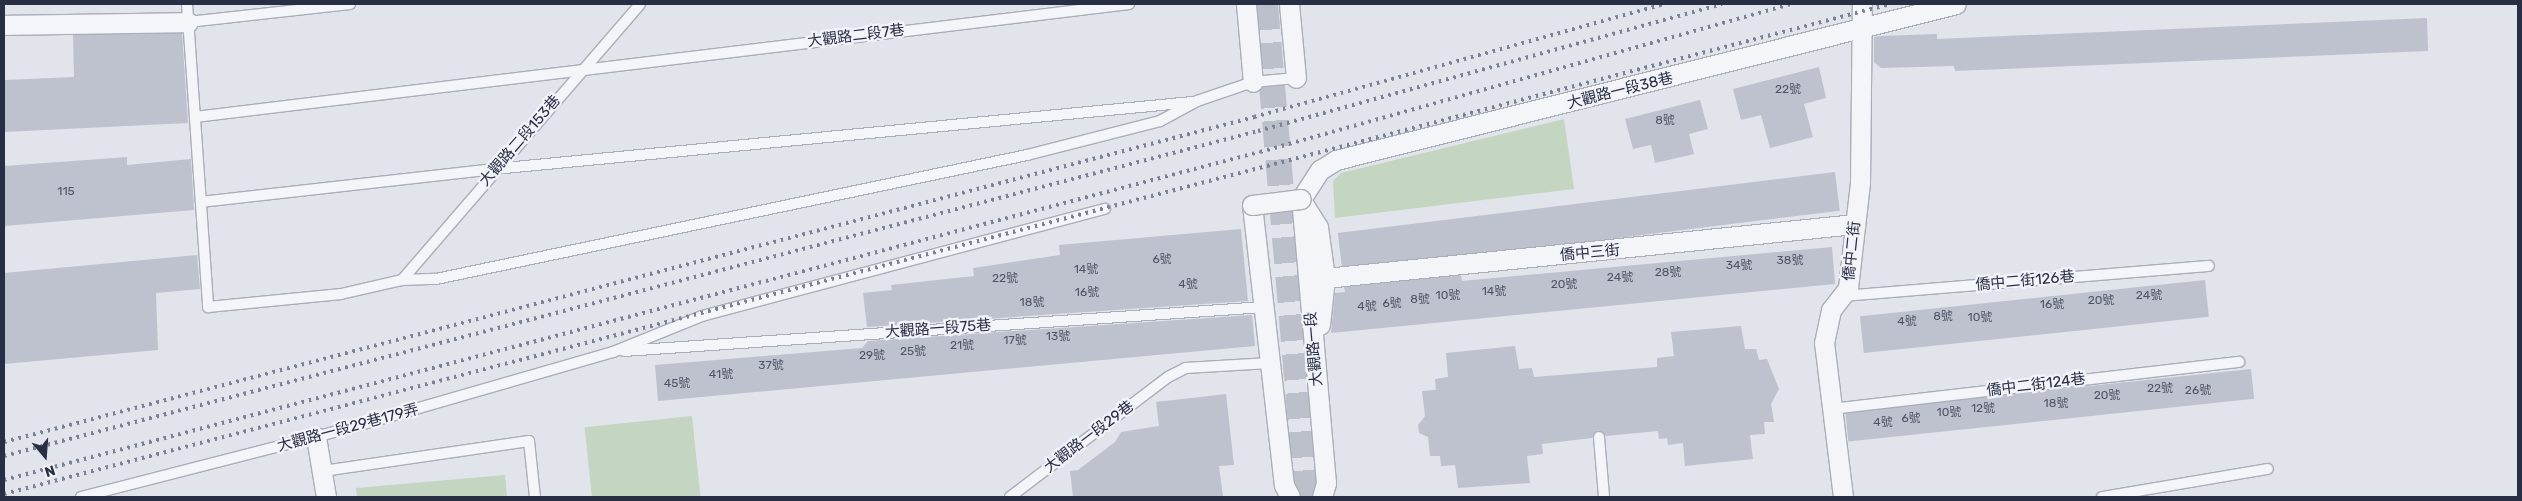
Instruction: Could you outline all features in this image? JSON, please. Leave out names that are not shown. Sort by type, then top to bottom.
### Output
[{"type":"street","points":[[1246,4],[1253,82]]},
{"type":"street","points":[[1289,4],[1296,78]]},
{"type":"street","name":"僑中二街","points":[[1843,497],[1824,344],[1831,310],[1848,288],[1860,183],[1862,4]]},
{"type":"street","name":"大觀路一段38巷","points":[[1301,199],[1320,170],[1336,160],[1956,4]]},
{"type":"street","points":[[4,25],[188,13]]},
{"type":"street","points":[[1290,497],[1284,485],[1252,205],[1301,199],[1318,227],[1325,278],[1321,323],[1314,336]]},
{"type":"street","name":"大觀路一段","points":[[1301,199],[1326,483],[1322,497]]},
{"type":"street","name":"僑中三街","points":[[1325,278],[1855,224]]},
{"type":"street","points":[[316,437],[326,497]]},
{"type":"lane","points":[[350,4],[188,13],[208,307],[341,294],[402,280],[436,279],[1027,155],[1160,121],[1197,101],[1253,82],[1296,78]]},
{"type":"lane","name":"大觀路二段153巷","points":[[402,280],[494,169],[640,4]]},
{"type":"lane","name":"大觀路二段7巷","points":[[195,117],[583,68],[1129,4]]},
{"type":"lane","points":[[201,202],[494,169],[1197,101]]},
{"type":"lane","points":[[613,352],[702,316],[1105,209]]},
{"type":"lane","name":"僑中二街126巷","points":[[1842,296],[2209,266]]},
{"type":"lane","name":"大觀路一段75巷","points":[[613,352],[1264,307]]},
{"type":"lane","name":"大觀路一段29巷179弄","points":[[81,497],[316,437],[613,352]]},
{"type":"lane","name":"僑中二街124巷","points":[[1832,409],[2239,362]]},
{"type":"lane","name":"大觀路一段29巷","points":[[1010,497],[1168,377],[1186,368],[1269,363]]},
{"type":"lane","points":[[1599,437],[1604,497]]},
{"type":"lane","points":[[323,471],[529,441],[535,497]]},
{"type":"lane","points":[[2102,497],[2268,469]]},
{"type":"green space","points":[[1564,119],[1574,189],[1335,218],[1333,181],[1341,173]]},
{"type":"green space","points":[[692,416],[700,497],[592,497],[585,427]]},
{"type":"green space","points":[[505,475],[507,497],[357,497],[356,488]]},
{"type":"building","points":[[2427,18],[2428,51],[1955,71],[1954,66],[1881,68],[1874,62],[1874,37],[1880,36],[1937,34],[1937,39]]},
{"type":"building","points":[[182,33],[188,123],[4,132],[4,80],[74,77],[73,35]]},
{"type":"building","points":[[1819,67],[1826,98],[1804,104],[1813,137],[1770,148],[1761,115],[1741,120],[1733,89]]},
{"type":"building","points":[[1700,100],[1708,129],[1689,134],[1694,154],[1655,163],[1651,145],[1633,149],[1625,119]]},
{"type":"building","points":[[127,157],[127,165],[191,159],[194,210],[4,226],[4,166]]},
{"type":"building","points":[[1835,172],[1840,211],[1342,272],[1338,233]]},
{"type":"building","points":[[1241,229],[1248,301],[867,327],[863,293],[892,290],[891,285],[974,276],[973,268],[1060,255],[1059,245]]},
{"type":"building","points":[[1832,247],[1835,284],[1331,333],[1335,293],[1345,292],[1344,287],[1461,275],[1462,281]]},
{"type":"building","points":[[197,255],[200,289],[156,293],[158,350],[4,364],[4,273]]},
{"type":"building","points":[[2205,280],[2209,317],[1864,353],[1860,316]]},
{"type":"building","points":[[1252,315],[1255,346],[658,401],[655,365],[862,348],[868,341]]},
{"type":"building","points":[[1741,326],[1745,349],[1756,349],[1759,360],[1767,359],[1779,389],[1771,404],[1774,422],[1764,422],[1765,434],[1750,435],[1753,459],[1685,466],[1683,443],[1668,445],[1667,438],[1659,439],[1658,431],[1606,436],[1598,430],[1592,438],[1542,444],[1543,454],[1527,456],[1530,483],[1458,488],[1455,465],[1441,466],[1440,456],[1430,456],[1428,437],[1419,433],[1418,425],[1425,416],[1422,391],[1436,390],[1435,379],[1448,377],[1446,353],[1515,346],[1519,369],[1532,368],[1534,377],[1657,367],[1657,358],[1674,356],[1671,332]]},
{"type":"building","points":[[2251,369],[2254,399],[1848,441],[1845,412]]},
{"type":"building","points":[[1226,394],[1234,465],[1219,466],[1223,497],[1073,497],[1070,471],[1078,470],[1115,442],[1121,432],[1159,426],[1156,402]]},
{"type":"tunnel","points":[[1265,4],[1307,497]]},
{"type":"railway","points":[[4,442],[1254,117],[1665,4]]},
{"type":"railway","points":[[4,456],[1258,131],[1722,4]]},
{"type":"railway","points":[[4,480],[1260,152],[1791,4]]},
{"type":"railway","points":[[4,494],[1890,4]]}]
